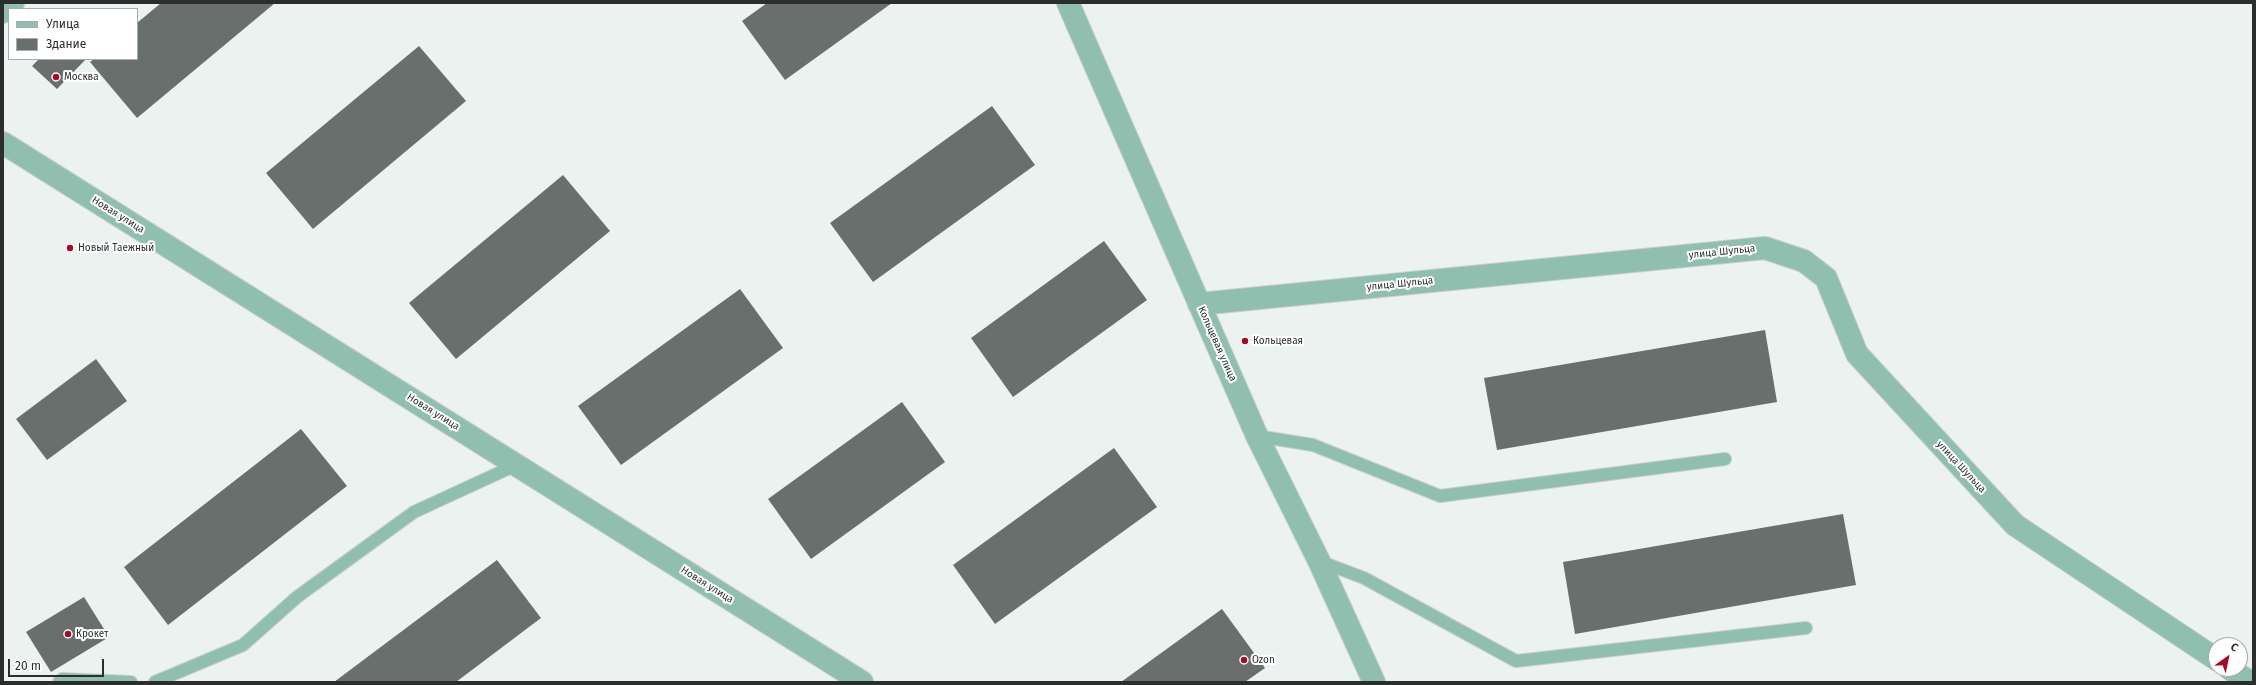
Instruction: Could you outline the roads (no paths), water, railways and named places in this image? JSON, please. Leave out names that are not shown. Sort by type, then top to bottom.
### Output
[{"type":"street","points":[[3,12],[13,3]]},
{"type":"street","name":"Кольцевая улица","points":[[1068,3],[1257,436],[1319,561],[1374,682]]},
{"type":"street","name":"Новая улица","points":[[3,143],[862,682]]},
{"type":"street","name":"улица Шульца","points":[[1199,304],[1765,248],[1785,254],[1804,261],[1826,278],[1857,354],[2015,525],[2208,654]]},
{"type":"lane","points":[[1257,436],[1313,445],[1440,496],[1725,459]]},
{"type":"lane","points":[[155,682],[244,645],[297,597],[414,512],[516,465]]},
{"type":"lane","points":[[1319,561],[1364,578],[1516,661],[1806,628]]},
{"type":"lane","points":[[59,682],[62,679],[131,682]]},
{"type":"place","name":"Москва","points":[[56,77]]},
{"type":"place","name":"Новый Таежный","points":[[70,248]]},
{"type":"place","name":"Кольцевая","points":[[1245,341]]},
{"type":"place","name":"Крокет","points":[[68,634]]},
{"type":"place","name":"Ozon","points":[[1244,660]]}]
